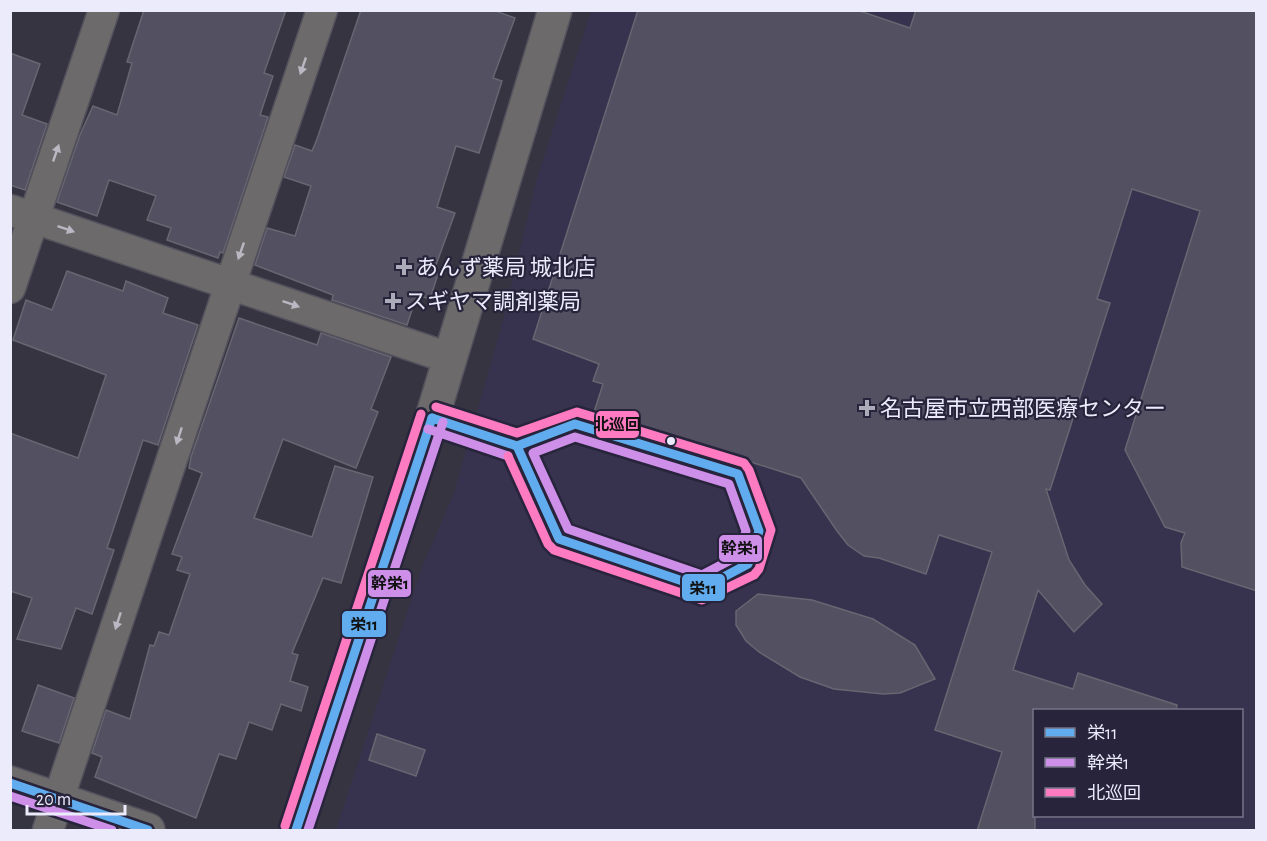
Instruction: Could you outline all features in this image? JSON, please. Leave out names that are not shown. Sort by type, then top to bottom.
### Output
[{"type":"street","points":[[10,288],[22,214],[104,10]]},
{"type":"street","points":[[48,831],[322,10]]},
{"type":"street","points":[[297,831],[432,418],[555,10]]},
{"type":"street","points":[[22,214],[449,358]]},
{"type":"street","points":[[10,783],[148,831]]},
{"type":"shaded area","name":"名古屋市立西部医療センター","points":[[591,11],[1256,11],[1256,830],[336,830],[423,564],[453,496],[503,320],[536,182]]},
{"type":"building","points":[[144,10],[286,10],[264,73],[273,76],[260,115],[268,117],[223,253],[220,252],[218,258],[167,240],[171,228],[147,220],[156,196],[109,180],[97,216],[57,202],[80,135],[93,106],[117,115],[132,63],[127,62]]},
{"type":"building","points":[[361,10],[493,10],[515,18],[493,78],[502,81],[479,153],[456,146],[437,207],[455,213],[433,273],[438,274],[430,299],[417,295],[407,325],[332,300],[333,295],[255,265],[267,228],[295,236],[311,186],[284,177],[295,145],[312,151]]},
{"type":"building","name":"名古屋市立西部医療センター","points":[[638,10],[857,10],[910,28],[916,10],[1257,10],[1257,591],[1182,567],[1181,543],[1185,533],[1165,527],[1125,450],[1200,211],[1132,189],[1097,299],[1110,303],[1050,490],[1046,489],[1069,560],[1085,585],[1102,604],[1074,632],[1038,590],[1013,670],[1073,689],[1078,673],[1177,705],[1176,709],[1033,709],[1035,831],[977,831],[1002,752],[935,730],[992,552],[939,535],[926,574],[879,558],[864,556],[848,545],[801,478],[594,412],[603,384],[593,381],[599,364],[533,339]]},
{"type":"building","points":[[10,53],[40,64],[22,115],[47,124],[25,190],[10,185]]},
{"type":"building","points":[[67,271],[123,291],[126,281],[168,298],[163,313],[198,325],[158,445],[143,440],[107,548],[114,550],[92,614],[76,608],[61,649],[17,639],[32,598],[10,591],[10,433],[78,458],[106,375],[13,340],[26,300],[52,310]]},
{"type":"building","points":[[239,318],[317,345],[321,333],[391,357],[371,409],[378,412],[356,468],[283,439],[254,518],[312,537],[335,466],[373,477],[341,583],[323,578],[292,653],[298,655],[290,681],[308,687],[301,711],[281,704],[272,730],[249,722],[236,759],[219,754],[196,818],[95,777],[102,757],[92,753],[106,710],[130,719],[150,645],[154,646],[159,632],[169,635],[190,574],[177,570],[182,557],[172,554],[202,473],[189,468],[191,457]]},
{"type":"building","points":[[758,594],[812,600],[873,619],[915,645],[935,679],[900,693],[883,694],[834,689],[800,677],[759,652],[746,641],[736,625],[736,611]]},
{"type":"building","points":[[38,685],[74,698],[59,743],[22,731]]},
{"type":"building","points":[[377,734],[425,750],[416,776],[369,760]]},
{"type":"transit line","name":"北巡回","points":[[436,407],[517,433],[577,412],[744,463],[749,470],[771,530],[759,569],[754,575],[702,600],[554,550],[548,544],[508,456]]},
{"type":"transit line","name":"北巡回","points":[[285,826],[421,414]]},
{"type":"transit line","name":"栄11","points":[[432,418],[517,446]]},
{"type":"transit line","name":"栄11","points":[[296,830],[432,418]]},
{"type":"transit line","name":"幹栄1","points":[[308,830],[443,422]]},
{"type":"transit line","name":"栄11","points":[[575,424],[738,474],[759,531],[748,564],[703,588],[559,539],[517,446],[575,424]]},
{"type":"transit line","name":"幹栄1","points":[[428,429],[508,456]]},
{"type":"transit line","name":"幹栄1","points":[[575,437],[729,484],[746,531],[738,556],[702,575],[568,529],[533,453],[575,437]]},
{"type":"transit line","name":"栄11","points":[[10,783],[148,830]]},
{"type":"transit line","name":"幹栄1","points":[[10,796],[112,830]]},
{"type":"place","name":"あんず薬局 城北店","points":[[404,267]]},
{"type":"place","name":"スギヤマ調剤薬局","points":[[393,301]]},
{"type":"place","name":"名古屋市立西部医療センター","points":[[867,408]]}]
